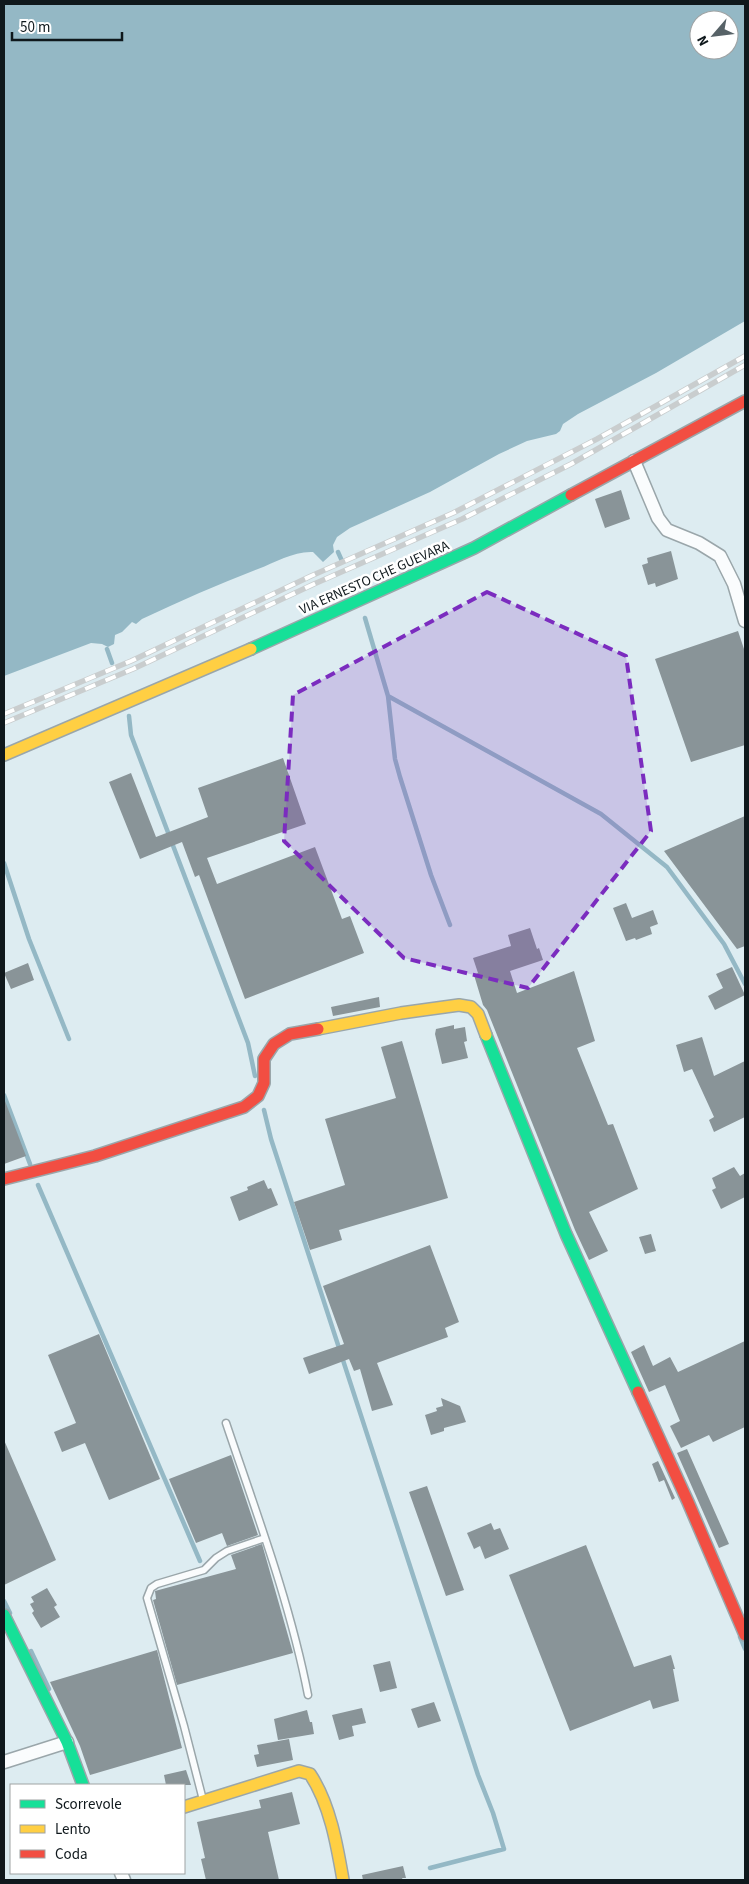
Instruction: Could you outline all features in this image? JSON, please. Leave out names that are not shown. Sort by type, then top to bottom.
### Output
[{"type":"street","name":"VIA ERNESTO CHE GUEVARA","points":[[4,755],[220,663],[474,548],[745,400]]},
{"type":"street","points":[[634,461],[658,518],[666,530],[699,543],[720,556],[734,584],[745,621]]},
{"type":"street","points":[[4,1179],[37,1173],[112,1151],[244,1107],[258,1096],[264,1083],[264,1059],[274,1044],[290,1034],[459,1004],[471,1007],[478,1014],[566,1234],[688,1502],[745,1635]]},
{"type":"street","points":[[4,1614],[67,1742],[83,1784]]},
{"type":"street","points":[[4,1762],[67,1742]]},
{"type":"street","points":[[185,1807],[299,1772],[310,1774],[316,1782],[325,1809],[343,1880]]},
{"type":"lane","points":[[226,1423],[265,1538],[296,1640],[308,1695]]},
{"type":"lane","points":[[203,1800],[147,1598],[151,1588],[157,1584],[204,1570],[216,1558],[228,1551],[265,1538]]},
{"type":"highlighted area","points":[[487,592],[626,656],[651,831],[528,988],[404,958],[284,841],[293,695]]},
{"type":"water","points":[[4,4],[745,4],[745,321],[656,373],[578,414],[563,424],[560,431],[556,434],[527,441],[499,454],[430,492],[350,528],[337,537],[333,545],[334,552],[323,562],[313,552],[299,553],[185,599],[142,619],[136,624],[132,622],[122,632],[115,635],[114,644],[108,647],[102,644],[91,643],[4,676]]},
{"type":"building","points":[[621,490],[630,519],[605,528],[595,499]]},
{"type":"building","points":[[671,551],[678,579],[656,587],[655,583],[648,585],[642,565],[648,563],[647,558]]},
{"type":"building","points":[[738,631],[745,652],[745,745],[691,762],[655,659]]},
{"type":"building","points":[[283,758],[306,824],[207,858],[217,884],[315,847],[342,919],[350,916],[364,953],[245,999],[199,875],[195,877],[182,842],[140,859],[109,782],[131,773],[156,837],[208,817],[198,788]]},
{"type":"building","points":[[745,816],[745,946],[737,949],[664,851]]},
{"type":"building","points":[[626,903],[632,918],[653,910],[658,924],[650,927],[652,934],[636,940],[635,938],[626,941],[613,908]]},
{"type":"building","points":[[530,928],[543,960],[510,971],[517,993],[574,971],[595,1041],[577,1048],[608,1125],[613,1124],[638,1189],[589,1212],[608,1251],[589,1260],[575,1230],[487,1010],[483,1005],[474,975],[478,973],[473,958],[511,946],[508,935]]},
{"type":"building","points":[[28,963],[34,980],[11,989],[4,973]]},
{"type":"building","points":[[732,967],[745,995],[715,1010],[708,996],[723,988],[716,974]]},
{"type":"building","points":[[379,997],[380,1007],[333,1016],[331,1007]]},
{"type":"building","points":[[454,1025],[454,1029],[465,1027],[467,1041],[464,1042],[468,1058],[442,1064],[435,1034],[436,1029]]},
{"type":"building","points":[[702,1037],[714,1076],[745,1061],[745,1117],[714,1132],[709,1120],[714,1117],[692,1069],[684,1072],[676,1045]]},
{"type":"building","points":[[402,1041],[448,1198],[339,1230],[342,1240],[310,1250],[294,1202],[345,1185],[325,1119],[396,1098],[381,1047]]},
{"type":"building","points":[[4,1102],[26,1156],[4,1164]]},
{"type":"building","points":[[734,1167],[740,1176],[745,1173],[745,1197],[721,1209],[712,1190],[716,1188],[712,1178]]},
{"type":"building","points":[[264,1180],[268,1189],[271,1188],[278,1205],[239,1221],[230,1197],[248,1190],[247,1187]]},
{"type":"building","points":[[651,1234],[656,1251],[645,1254],[639,1237]]},
{"type":"building","points":[[430,1245],[459,1322],[445,1328],[448,1337],[377,1363],[393,1405],[372,1411],[360,1369],[354,1371],[349,1359],[309,1374],[303,1358],[344,1344],[323,1286]]},
{"type":"building","points":[[99,1334],[160,1479],[109,1500],[85,1443],[62,1452],[54,1432],[76,1423],[48,1355]]},
{"type":"building","points":[[745,1341],[745,1427],[713,1442],[709,1435],[681,1448],[670,1426],[680,1421],[665,1385],[649,1392],[631,1352],[644,1345],[653,1366],[670,1357],[678,1372]]},
{"type":"building","points":[[441,1398],[460,1406],[466,1422],[444,1428],[444,1431],[431,1435],[425,1415],[437,1411],[436,1408],[443,1406]]},
{"type":"building","points":[[4,1440],[56,1560],[4,1585]]},
{"type":"building","points":[[687,1449],[729,1544],[719,1548],[677,1453]]},
{"type":"building","points":[[231,1455],[258,1535],[227,1546],[222,1533],[196,1543],[169,1479]]},
{"type":"building","points":[[658,1461],[675,1498],[672,1500],[664,1480],[659,1482],[652,1464]]},
{"type":"building","points":[[427,1486],[464,1590],[446,1596],[409,1492]]},
{"type":"building","points":[[491,1523],[494,1530],[500,1528],[509,1549],[485,1559],[480,1546],[474,1549],[467,1533]]},
{"type":"building","points":[[262,1544],[293,1653],[177,1685],[153,1600],[156,1599],[155,1591],[236,1569],[231,1555]]},
{"type":"building","points":[[586,1545],[634,1667],[671,1655],[675,1669],[673,1669],[679,1701],[653,1709],[650,1700],[570,1731],[509,1575]]},
{"type":"building","points":[[47,1588],[57,1605],[54,1607],[60,1617],[41,1628],[32,1613],[34,1611],[30,1604],[34,1602],[31,1597]]},
{"type":"building","points":[[157,1650],[182,1748],[90,1775],[80,1746],[50,1682]]},
{"type":"building","points":[[390,1661],[397,1688],[380,1692],[373,1665]]},
{"type":"building","points":[[434,1702],[441,1721],[418,1728],[411,1709]]},
{"type":"building","points":[[362,1708],[366,1723],[352,1726],[354,1736],[339,1740],[332,1715]]},
{"type":"building","points":[[307,1710],[314,1734],[278,1740],[274,1719]]},
{"type":"building","points":[[289,1739],[293,1760],[257,1767],[254,1755],[259,1754],[257,1745]]},
{"type":"building","points":[[186,1770],[191,1785],[166,1784],[164,1775]]},
{"type":"building","points":[[292,1792],[300,1824],[268,1832],[279,1880],[206,1880],[201,1859],[205,1858],[197,1822],[261,1808],[259,1800]]},
{"type":"building","points":[[403,1866],[406,1878],[402,1878],[403,1880],[363,1880],[362,1875]]},
{"type":"waterway","points":[[338,552],[342,561]]},
{"type":"waterway","points":[[365,618],[388,696],[395,759],[431,875],[450,925]]},
{"type":"waterway","points":[[107,649],[112,663]]},
{"type":"waterway","points":[[388,696],[601,814],[667,867],[724,944],[745,984]]},
{"type":"waterway","points":[[129,716],[131,735],[248,1043],[255,1076]]},
{"type":"waterway","points":[[4,863],[29,939],[69,1039]]},
{"type":"waterway","points":[[4,1095],[30,1164]]},
{"type":"waterway","points":[[264,1110],[271,1139],[478,1775],[493,1813],[504,1849],[430,1868]]},
{"type":"waterway","points":[[38,1185],[200,1561]]},
{"type":"waterway","points":[[4,1601],[10,1613]]},
{"type":"waterway","points":[[740,1637],[745,1649]]},
{"type":"waterway","points":[[31,1651],[49,1689]]},
{"type":"railway","points":[[4,714],[131,661],[311,576],[453,513],[597,439],[745,356]]},
{"type":"railway","points":[[4,723],[133,669],[314,584],[462,519],[571,464],[745,365]]},
{"type":"traffic: fast","points":[[251,649],[474,548],[571,495]]},
{"type":"traffic: fast","points":[[486,1035],[566,1234],[638,1392]]},
{"type":"traffic: fast","points":[[4,1615],[67,1742],[83,1784]]},
{"type":"traffic: slow","points":[[4,755],[251,649]]},
{"type":"traffic: slow","points":[[318,1029],[401,1013],[459,1005],[471,1007],[478,1014],[486,1035]]},
{"type":"traffic: slow","points":[[185,1807],[299,1771],[310,1774],[328,1811],[343,1880]]},
{"type":"traffic: jam","points":[[571,495],[745,401]]},
{"type":"traffic: jam","points":[[4,1179],[95,1156],[244,1107],[258,1096],[264,1083],[264,1059],[274,1044],[290,1034],[318,1029]]},
{"type":"traffic: jam","points":[[638,1392],[745,1635]]}]
